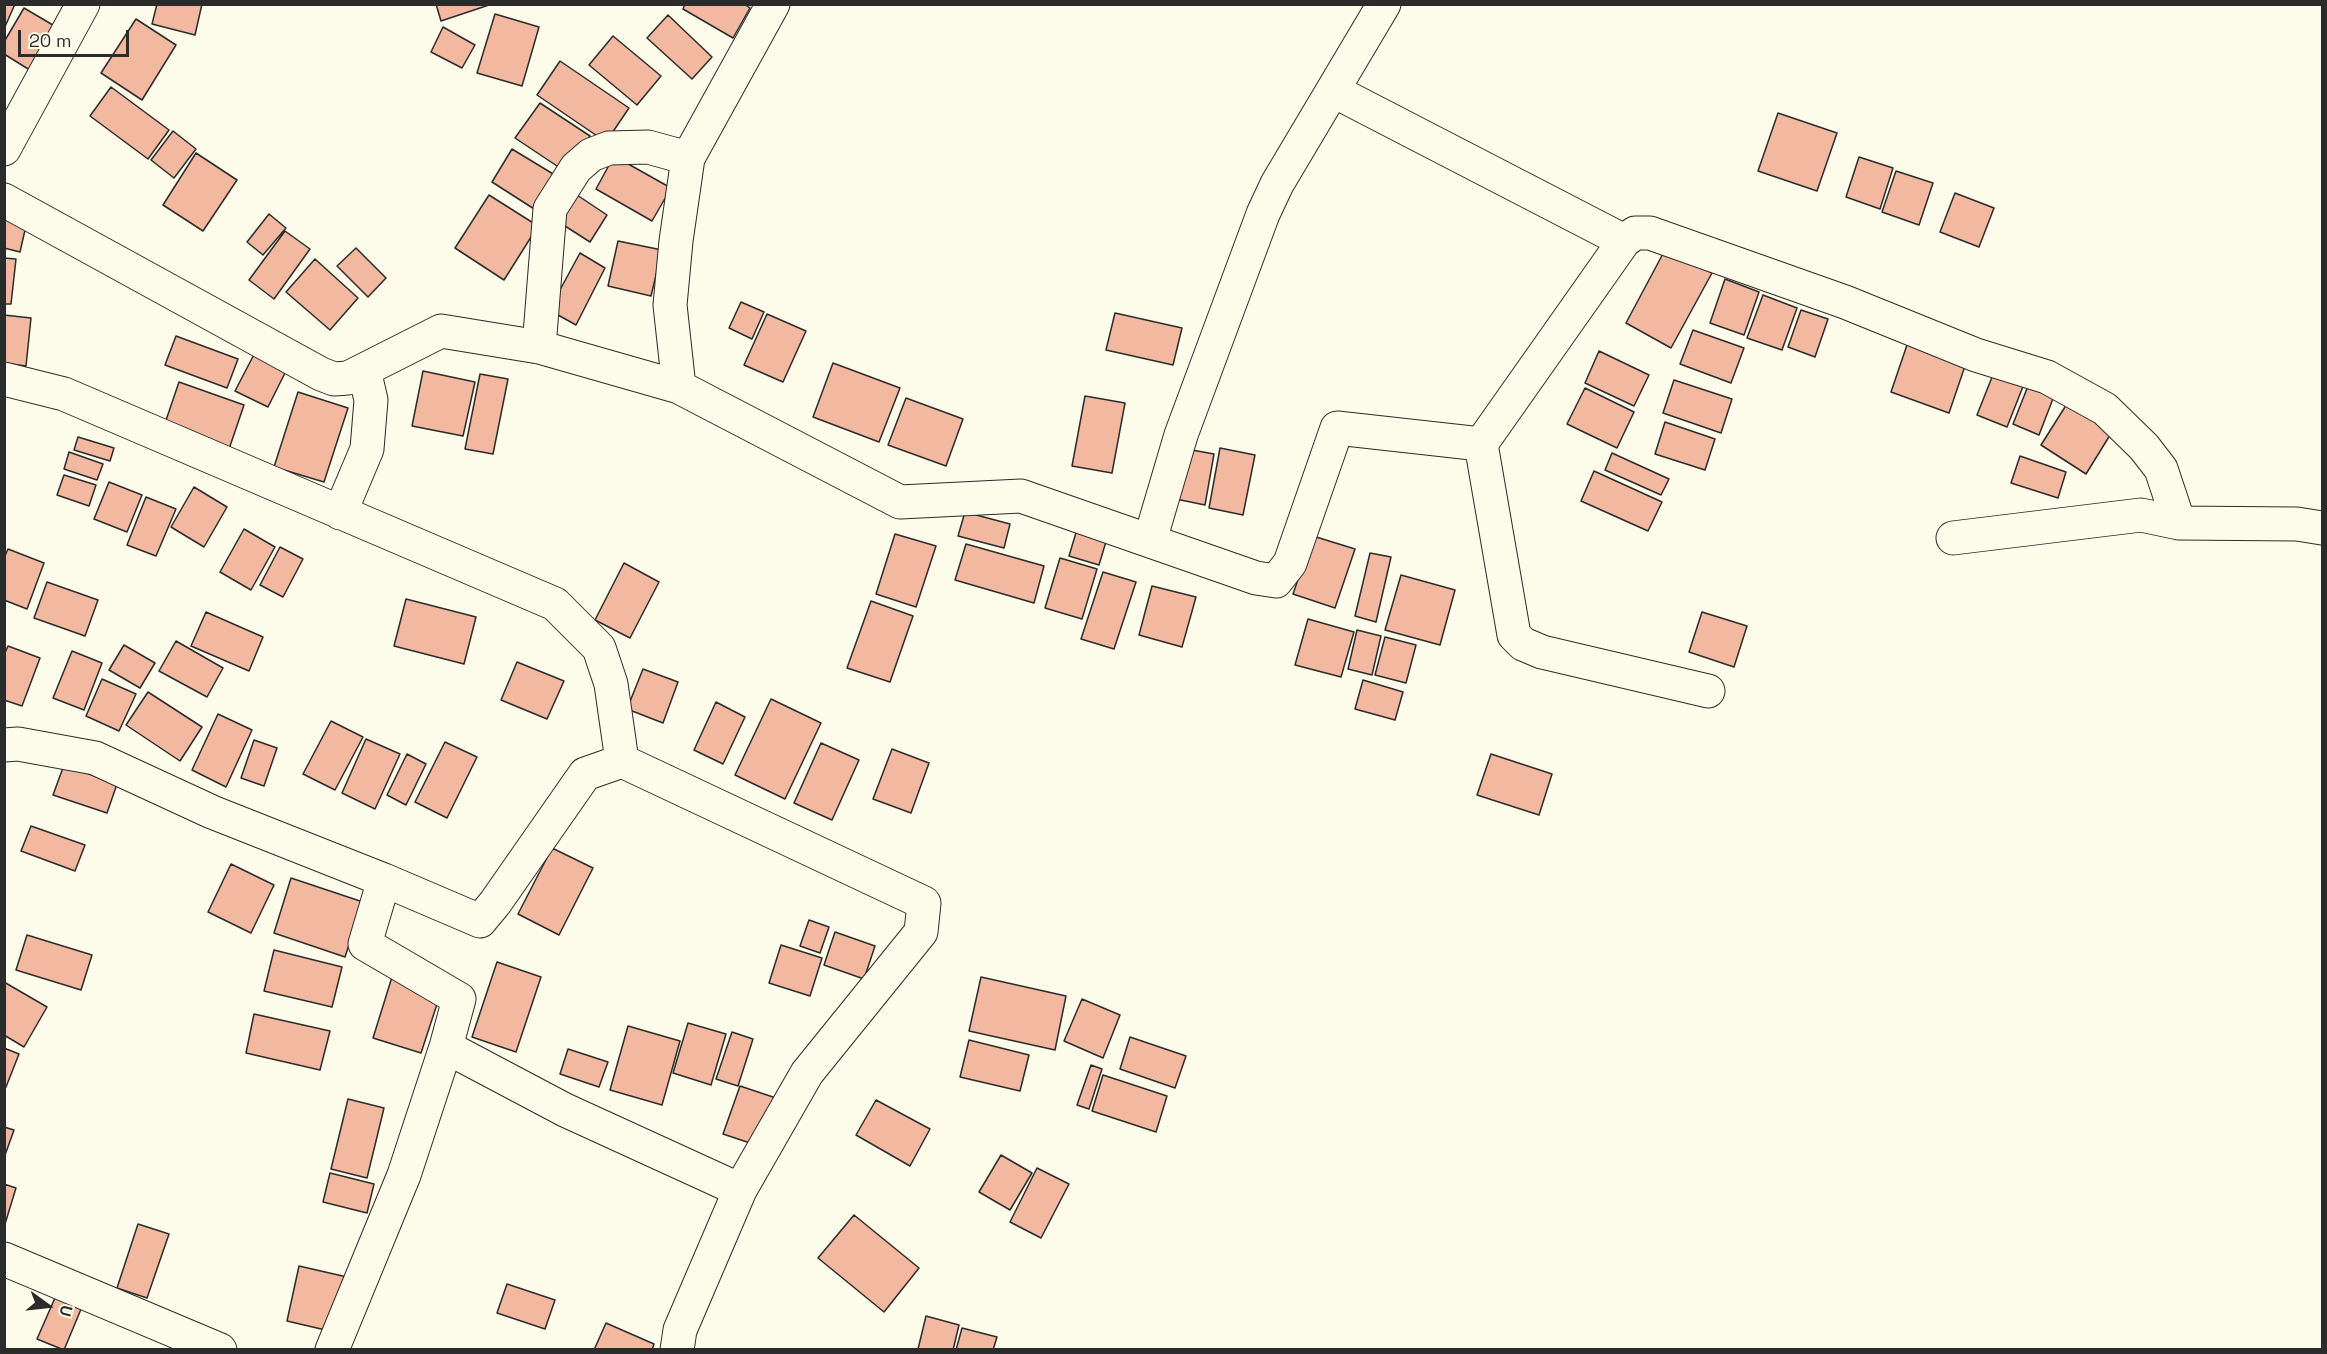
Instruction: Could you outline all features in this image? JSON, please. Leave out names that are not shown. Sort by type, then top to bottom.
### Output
[{"type":"street","points":[[4,149],[83,4]]},
{"type":"street","points":[[679,387],[670,305],[676,241],[688,158],[773,4]]},
{"type":"street","points":[[1150,540],[1181,435],[1263,214],[1277,184],[1384,4]]},
{"type":"street","points":[[1334,91],[1624,241]]},
{"type":"street","points":[[539,347],[550,209],[576,168],[591,155],[609,148],[648,147],[688,158]]},
{"type":"street","points":[[4,200],[321,374],[334,379],[364,370],[441,331],[539,347],[679,387],[900,502],[1021,496],[1256,578],[1276,581],[1290,563],[1337,428],[1481,444]]},
{"type":"street","points":[[1708,691],[1542,652],[1523,644],[1514,635],[1481,444],[1624,241],[1635,233],[1650,233],[1845,302],[1976,355],[2048,377],[2105,409],[2144,447],[2161,469],[2179,523]]},
{"type":"street","points":[[340,513],[367,449],[371,400],[364,370]]},
{"type":"street","points":[[4,379],[64,394],[555,604],[599,648],[611,684],[622,761]]},
{"type":"street","points":[[1953,538],[2141,515],[2179,523],[2297,524],[2322,528]]},
{"type":"street","points":[[4,745],[18,744],[95,758],[212,812],[384,880],[480,921],[585,774],[622,761],[924,903],[921,932],[807,1073],[740,1190],[680,1330],[677,1350]]},
{"type":"street","points":[[332,1350],[404,1175],[446,1047],[459,999],[365,944],[384,880]]},
{"type":"street","points":[[446,1047],[566,1110],[740,1190]]},
{"type":"street","points":[[4,1259],[220,1350]]},
{"type":"building","points":[[4,4],[15,4],[4,29]]},
{"type":"building","points":[[157,4],[202,4],[195,35],[152,24]]},
{"type":"building","points":[[436,4],[492,4],[441,21]]},
{"type":"building","points":[[685,4],[744,4],[750,8],[733,38],[683,9]]},
{"type":"building","points":[[24,8],[58,28],[33,72],[4,54],[4,42]]},
{"type":"building","points":[[495,14],[539,27],[522,86],[477,73]]},
{"type":"building","points":[[668,15],[712,57],[692,79],[647,38]]},
{"type":"building","points":[[136,19],[176,45],[142,100],[101,73]]},
{"type":"building","points":[[443,27],[475,45],[462,68],[431,52]]},
{"type":"building","points":[[613,36],[661,76],[637,105],[589,65]]},
{"type":"building","points":[[560,61],[629,108],[606,142],[537,95]]},
{"type":"building","points":[[111,87],[169,130],[148,159],[90,116]]},
{"type":"building","points":[[540,103],[590,136],[566,172],[515,138]]},
{"type":"building","points":[[1778,113],[1837,133],[1817,191],[1758,171]]},
{"type":"building","points":[[173,131],[196,149],[174,178],[151,160]]},
{"type":"building","points":[[512,149],[563,180],[542,214],[492,182]]},
{"type":"building","points":[[196,153],[237,180],[203,231],[163,205]]},
{"type":"building","points":[[614,156],[671,188],[652,221],[596,189]]},
{"type":"building","points":[[1859,157],[1893,168],[1880,209],[1846,197]]},
{"type":"building","points":[[1896,171],[1933,183],[1919,225],[1882,212]]},
{"type":"building","points":[[571,191],[607,215],[590,242],[554,219]]},
{"type":"building","points":[[1955,193],[1994,208],[1979,247],[1940,232]]},
{"type":"building","points":[[489,195],[538,226],[504,280],[455,248]]},
{"type":"building","points":[[4,212],[28,217],[20,252],[4,248]]},
{"type":"building","points":[[269,214],[286,228],[263,255],[247,242]]},
{"type":"building","points":[[285,231],[310,249],[274,299],[249,280]]},
{"type":"building","points":[[618,241],[662,250],[651,296],[608,286]]},
{"type":"building","points":[[356,248],[386,278],[368,297],[337,266]]},
{"type":"building","points":[[1666,248],[1712,273],[1671,348],[1626,323]]},
{"type":"building","points":[[580,253],[605,268],[576,325],[549,310]]},
{"type":"building","points":[[4,258],[16,259],[11,304],[4,304]]},
{"type":"building","points":[[315,259],[358,298],[330,330],[286,292]]},
{"type":"building","points":[[1725,279],[1759,292],[1744,335],[1710,323]]},
{"type":"building","points":[[1763,295],[1797,308],[1782,350],[1747,338]]},
{"type":"building","points":[[741,302],[764,312],[752,339],[729,328]]},
{"type":"building","points":[[1801,310],[1828,319],[1815,357],[1788,347]]},
{"type":"building","points":[[1115,313],[1182,328],[1173,365],[1106,350]]},
{"type":"building","points":[[767,314],[806,331],[783,382],[744,365]]},
{"type":"building","points":[[4,315],[31,318],[26,366],[4,363]]},
{"type":"building","points":[[1693,330],[1744,348],[1731,383],[1680,364]]},
{"type":"building","points":[[176,336],[238,359],[227,388],[165,365]]},
{"type":"building","points":[[1908,342],[1966,363],[1949,413],[1891,392]]},
{"type":"building","points":[[260,343],[292,359],[268,407],[235,391]]},
{"type":"building","points":[[1599,351],[1649,375],[1634,406],[1585,383]]},
{"type":"building","points":[[833,363],[900,388],[879,442],[813,417]]},
{"type":"building","points":[[1996,367],[2026,379],[2007,427],[1977,415]]},
{"type":"building","points":[[423,371],[475,382],[463,436],[412,426]]},
{"type":"building","points":[[480,374],[508,379],[493,454],[465,449]]},
{"type":"building","points":[[1674,380],[1732,399],[1721,433],[1663,413]]},
{"type":"building","points":[[179,382],[244,405],[227,455],[162,432]]},
{"type":"building","points":[[2028,386],[2054,396],[2039,435],[2013,424]]},
{"type":"building","points":[[1585,388],[1634,412],[1617,448],[1567,424]]},
{"type":"building","points":[[298,392],[348,408],[324,482],[274,467]]},
{"type":"building","points":[[1085,396],[1125,403],[1112,473],[1072,466]]},
{"type":"building","points":[[906,398],[963,419],[946,466],[888,445]]},
{"type":"building","points":[[2070,399],[2115,427],[2086,474],[2041,445]]},
{"type":"building","points":[[1665,422],[1715,439],[1705,470],[1655,454]]},
{"type":"building","points":[[78,437],[114,448],[110,461],[74,450]]},
{"type":"building","points":[[1181,448],[1214,454],[1205,505],[1171,498]]},
{"type":"building","points":[[1220,448],[1255,455],[1243,515],[1209,508]]},
{"type":"building","points":[[69,452],[103,464],[97,480],[64,469]]},
{"type":"building","points":[[1612,453],[1669,479],[1661,495],[1605,470]]},
{"type":"building","points":[[2020,456],[2066,472],[2058,498],[2011,483]]},
{"type":"building","points":[[1594,471],[1662,502],[1648,531],[1581,501]]},
{"type":"building","points":[[64,475],[96,485],[89,506],[57,495]]},
{"type":"building","points":[[109,482],[142,495],[127,532],[94,519]]},
{"type":"building","points":[[194,487],[227,507],[204,547],[171,527]]},
{"type":"building","points":[[146,497],[176,509],[156,556],[127,545]]},
{"type":"building","points":[[965,512],[1010,524],[1004,548],[958,536]]},
{"type":"building","points":[[1078,526],[1108,535],[1099,565],[1069,556]]},
{"type":"building","points":[[244,529],[275,547],[251,590],[220,572]]},
{"type":"building","points":[[895,534],[936,546],[916,607],[876,594]]},
{"type":"building","points":[[1313,536],[1355,549],[1335,608],[1293,594]]},
{"type":"building","points":[[966,544],[1044,566],[1034,603],[955,580]]},
{"type":"building","points":[[280,547],[303,559],[283,597],[260,585]]},
{"type":"building","points":[[8,549],[44,563],[27,609],[4,600],[4,558]]},
{"type":"building","points":[[1370,553],[1391,557],[1376,622],[1355,616]]},
{"type":"building","points":[[1060,558],[1097,569],[1082,619],[1045,608]]},
{"type":"building","points":[[624,563],[659,582],[630,638],[595,620]]},
{"type":"building","points":[[1103,572],[1136,582],[1114,649],[1081,639]]},
{"type":"building","points":[[1401,575],[1455,590],[1440,645],[1385,630]]},
{"type":"building","points":[[47,582],[98,600],[85,636],[34,618]]},
{"type":"building","points":[[1152,586],[1196,597],[1182,647],[1139,635]]},
{"type":"building","points":[[406,599],[476,617],[464,664],[394,646]]},
{"type":"building","points":[[871,601],[913,616],[890,682],[847,668]]},
{"type":"building","points":[[206,612],[263,637],[249,671],[191,646]]},
{"type":"building","points":[[1702,612],[1747,626],[1734,667],[1689,652]]},
{"type":"building","points":[[1308,619],[1354,632],[1341,677],[1295,665]]},
{"type":"building","points":[[1357,630],[1381,636],[1372,675],[1348,669]]},
{"type":"building","points":[[1385,637],[1416,645],[1406,683],[1375,675]]},
{"type":"building","points":[[176,641],[223,668],[207,697],[159,671]]},
{"type":"building","points":[[124,645],[155,663],[140,688],[109,670]]},
{"type":"building","points":[[8,646],[40,658],[22,706],[4,700],[4,655]]},
{"type":"building","points":[[72,651],[102,663],[84,710],[53,698]]},
{"type":"building","points":[[517,662],[564,681],[547,719],[501,700]]},
{"type":"building","points":[[643,669],[678,682],[663,723],[627,709]]},
{"type":"building","points":[[102,679],[136,694],[119,731],[86,716]]},
{"type":"building","points":[[1363,680],[1403,692],[1395,720],[1355,709]]},
{"type":"building","points":[[148,692],[202,727],[180,761],[126,725]]},
{"type":"building","points":[[771,699],[821,723],[785,799],[735,775]]},
{"type":"building","points":[[716,702],[745,717],[723,764],[694,750]]},
{"type":"building","points":[[218,714],[252,730],[226,787],[192,770]]},
{"type":"building","points":[[331,721],[363,737],[335,790],[303,774]]},
{"type":"building","points":[[366,739],[400,754],[375,809],[342,793]]},
{"type":"building","points":[[254,740],[277,748],[264,786],[241,778]]},
{"type":"building","points":[[445,742],[477,757],[447,818],[415,802]]},
{"type":"building","points":[[821,743],[859,760],[832,820],[794,803]]},
{"type":"building","points":[[892,749],[929,763],[911,813],[873,799]]},
{"type":"building","points":[[407,754],[426,764],[406,805],[387,795]]},
{"type":"building","points":[[1491,754],[1552,774],[1539,815],[1477,795]]},
{"type":"building","points":[[64,765],[117,784],[107,813],[53,795]]},
{"type":"building","points":[[31,826],[85,845],[75,871],[21,851]]},
{"type":"building","points":[[552,848],[593,868],[559,935],[518,914]]},
{"type":"building","points":[[231,864],[274,885],[251,933],[208,912]]},
{"type":"building","points":[[291,878],[363,902],[345,957],[274,933]]},
{"type":"building","points":[[809,920],[829,927],[820,953],[800,946]]},
{"type":"building","points":[[835,932],[875,946],[864,979],[824,965]]},
{"type":"building","points":[[27,935],[92,955],[81,990],[16,970]]},
{"type":"building","points":[[781,945],[822,958],[810,996],[769,983]]},
{"type":"building","points":[[274,950],[342,967],[332,1007],[264,991]]},
{"type":"building","points":[[497,962],[541,977],[516,1052],[472,1037]]},
{"type":"building","points":[[392,977],[441,992],[421,1053],[373,1038]]},
{"type":"building","points":[[981,977],[1066,996],[1055,1050],[969,1031]]},
{"type":"building","points":[[4,982],[47,1007],[24,1047],[4,1035]]},
{"type":"building","points":[[1082,999],[1120,1015],[1103,1058],[1064,1041]]},
{"type":"building","points":[[254,1014],[330,1031],[320,1070],[246,1053]]},
{"type":"building","points":[[688,1023],[726,1034],[711,1085],[673,1073]]},
{"type":"building","points":[[628,1026],[680,1041],[662,1105],[610,1090]]},
{"type":"building","points":[[732,1032],[753,1039],[738,1086],[716,1079]]},
{"type":"building","points":[[1130,1037],[1186,1056],[1175,1088],[1120,1069]]},
{"type":"building","points":[[969,1040],[1029,1055],[1020,1091],[960,1077]]},
{"type":"building","points":[[4,1048],[19,1054],[6,1087],[4,1086]]},
{"type":"building","points":[[568,1049],[608,1062],[599,1087],[560,1074]]},
{"type":"building","points":[[1091,1065],[1102,1069],[1089,1109],[1077,1105]]},
{"type":"building","points":[[1103,1075],[1167,1096],[1156,1132],[1092,1111]]},
{"type":"building","points":[[740,1086],[779,1099],[762,1147],[723,1134]]},
{"type":"building","points":[[348,1099],[384,1108],[367,1178],[331,1169]]},
{"type":"building","points":[[876,1100],[930,1129],[910,1166],[856,1135]]},
{"type":"building","points":[[4,1127],[14,1130],[4,1158]]},
{"type":"building","points":[[1001,1155],[1032,1173],[1010,1210],[979,1192]]},
{"type":"building","points":[[1037,1168],[1069,1184],[1041,1238],[1010,1222]]},
{"type":"building","points":[[330,1173],[374,1184],[367,1213],[323,1202]]},
{"type":"building","points":[[4,1184],[16,1188],[5,1224],[4,1224]]},
{"type":"building","points":[[854,1215],[919,1268],[884,1312],[818,1258]]},
{"type":"building","points":[[138,1224],[169,1234],[147,1298],[117,1288]]},
{"type":"building","points":[[299,1266],[347,1277],[334,1332],[287,1321]]},
{"type":"building","points":[[507,1284],[555,1300],[545,1329],[497,1313]]},
{"type":"building","points":[[58,1291],[84,1302],[64,1350],[37,1339]]},
{"type":"building","points":[[926,1316],[959,1325],[953,1350],[918,1349]]},
{"type":"building","points":[[606,1323],[654,1344],[652,1350],[594,1350]]},
{"type":"building","points":[[962,1328],[997,1337],[993,1350],[956,1350]]}]
